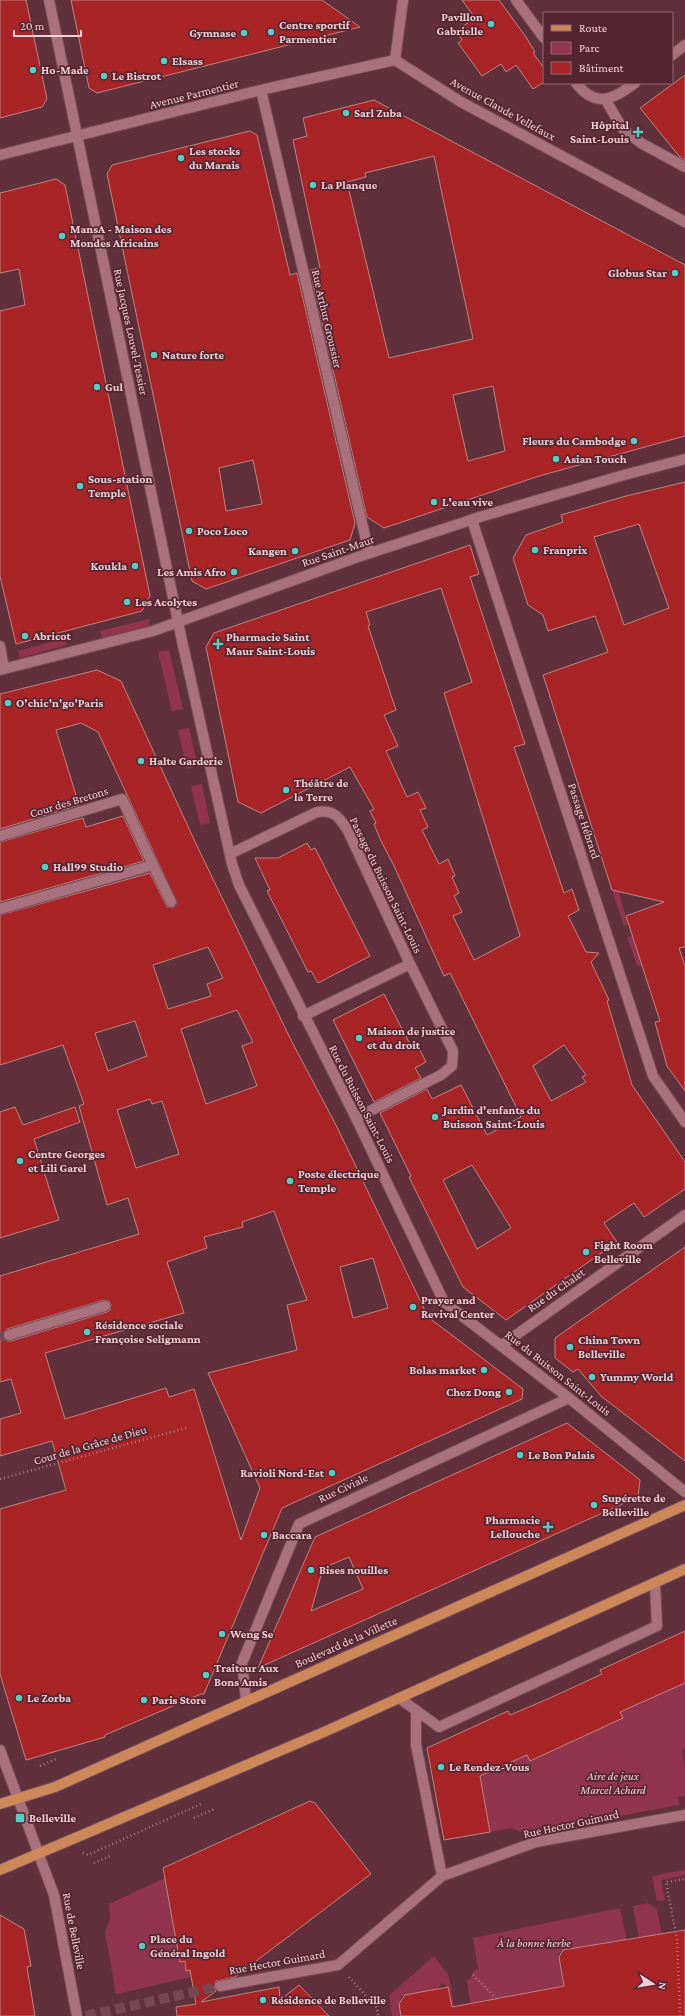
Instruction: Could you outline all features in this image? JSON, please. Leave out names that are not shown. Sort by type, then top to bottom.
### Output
[{"type":"main road","name":"Boulevard de la Villette","points":[[0,1804],[55,1787],[246,1700],[685,1505]]},
{"type":"main road","points":[[0,1870],[399,1698],[685,1569]]},
{"type":"street","name":"Rue Jacques Louvel-Tessier","points":[[50,0],[179,622]]},
{"type":"street","points":[[395,60],[403,0]]},
{"type":"street","points":[[516,0],[543,37]]},
{"type":"street","points":[[673,54],[685,45]]},
{"type":"street","name":"Avenue Parmentier","points":[[0,155],[261,90],[395,60]]},
{"type":"street","name":"Avenue Claude Vellefaux","points":[[395,60],[461,102],[685,222]]},
{"type":"street","points":[[577,84],[589,96],[605,100],[620,94],[634,84]]},
{"type":"street","name":"Rue Arthur Groussier","points":[[261,90],[369,553]]},
{"type":"street","points":[[605,100],[623,129],[641,143],[685,167]]},
{"type":"street","name":"Rue Saint-Maur","points":[[2,670],[153,631],[369,553],[472,520],[624,475],[685,459]]},
{"type":"street","name":"Passage Hébrard","points":[[472,520],[653,1076],[685,1122]]},
{"type":"street","name":"Rue du Buisson Saint-Louis","points":[[179,622],[230,854],[239,885],[303,1016],[356,1118],[444,1302],[502,1345],[685,1492]]},
{"type":"street","points":[[0,646],[2,670]]},
{"type":"street","name":"Cour des Bretons","points":[[0,836],[122,799],[171,902]]},
{"type":"street","name":"Passage du Buisson Saint-Louis","points":[[230,854],[317,812],[332,812],[341,820],[348,831],[410,964],[453,1051],[452,1066],[441,1075],[356,1118]]},
{"type":"street","points":[[0,909],[153,865]]},
{"type":"street","name":"Passage du Buisson Saint-Louis","points":[[303,1016],[410,964]]},
{"type":"street","name":"Rue du Chalet","points":[[502,1345],[685,1215]]},
{"type":"street","points":[[9,1335],[105,1306]]},
{"type":"street","name":"Rue Civiale","points":[[246,1700],[242,1662],[299,1524],[569,1398]]},
{"type":"street","points":[[399,1698],[439,1727],[657,1626],[655,1583]]},
{"type":"street","points":[[416,1710],[416,1744],[442,1876]]},
{"type":"street","name":"Rue de Belleville","points":[[0,1750],[16,1798],[54,1895],[77,2016]]},
{"type":"street","name":"Rue Hector Guimard","points":[[220,1986],[338,1965],[442,1876],[536,1842],[685,1815]]},
{"type":"path","name":"Cour de la Grâce de Dieu","points":[[0,1480],[186,1428]]},
{"type":"path","points":[[40,1766],[56,1759]]},
{"type":"path","points":[[194,1818],[214,1809]]},
{"type":"path","points":[[94,1863],[110,1856]]},
{"type":"path","points":[[680,2016],[677,1939],[666,1882],[685,1879]]},
{"type":"path","name":"Rue Hector Guimard","points":[[338,1965],[377,2008],[378,2016]]},
{"type":"path","points":[[473,1976],[496,1998]]},
{"type":"green space","points":[[149,619],[150,626],[102,639],[100,631]]},
{"type":"green space","points":[[65,638],[67,645],[20,658],[18,651]]},
{"type":"green space","points":[[169,650],[183,709],[172,711],[158,652]]},
{"type":"green space","points":[[189,728],[198,766],[187,769],[178,730]]},
{"type":"green space","points":[[202,784],[210,823],[200,825],[191,787]]},
{"type":"green space","points":[[612,890],[619,892],[628,925],[624,926]]},
{"type":"green space","points":[[632,936],[644,966],[637,966],[627,937]]},
{"type":"green space","name":"Aire de jeux Marcel Achard","points":[[685,1683],[685,1749],[682,1750],[685,1769],[685,1796],[678,1797],[679,1805],[533,1832],[524,1833],[512,1828],[490,1832],[480,1776],[527,1755],[530,1761],[623,1718],[620,1712]]},
{"type":"green space","points":[[685,1870],[685,1875],[661,1880],[665,1900],[657,1901],[652,1876]]},
{"type":"green space","name":"Place du Général Ingold","points":[[165,1878],[180,1961],[185,1961],[186,1971],[191,1970],[191,1977],[116,1994],[105,1932],[110,1919],[109,1904]]},
{"type":"green space","points":[[648,1903],[657,1910],[662,1935],[639,1939],[633,1906]]},
{"type":"green space","name":"À la bonne herbe","points":[[620,1908],[627,1941],[614,1941],[613,1944],[597,1944],[596,1947],[590,1948],[587,1946],[563,1950],[558,1954],[564,1986],[470,2003],[467,1980],[470,1979],[474,1970],[478,1969],[473,1938]]},
{"type":"green space","points":[[434,1956],[449,1976],[454,2006],[448,2004],[451,2000],[448,1987],[442,1983],[438,1989],[402,1996],[399,2004],[404,2008],[401,2016],[392,2016],[389,1995]]},
{"type":"building","points":[[0,0],[26,0],[47,99],[42,107],[0,118]]},
{"type":"building","points":[[71,0],[322,0],[360,27],[97,93],[89,88]]},
{"type":"building","points":[[462,0],[499,0],[526,37],[535,52],[533,53],[543,67],[543,83],[533,89],[516,65],[506,72],[501,64],[482,76],[458,43],[462,40],[456,31],[475,18]]},
{"type":"building","points":[[685,75],[685,160],[679,156],[640,108]]},
{"type":"building","points":[[374,100],[685,265],[685,436],[539,476],[384,528],[367,517],[310,270],[320,268],[293,140],[307,136],[303,118]],"holes":[[[434,156],[473,339],[389,358],[347,182],[366,177],[365,173]],[[493,386],[505,451],[468,461],[453,395]]]},
{"type":"building","points":[[250,131],[257,135],[290,275],[297,273],[355,523],[350,540],[206,589],[192,581],[107,174],[112,165]],"holes":[[[253,460],[262,504],[226,511],[219,468]]]},
{"type":"building","points":[[56,179],[65,185],[150,596],[142,611],[16,644],[0,576],[0,311],[25,305],[19,269],[0,273],[0,193]]},
{"type":"building","points":[[685,482],[685,947],[679,948],[685,966],[685,1091],[667,1066],[655,1022],[660,1021],[626,916],[664,902],[612,890],[543,675],[608,652],[595,616],[548,631],[543,615],[528,605],[513,558],[526,535],[563,522],[561,515],[626,496]],"holes":[[[639,524],[669,608],[624,625],[594,537]]]},
{"type":"building","points":[[470,545],[479,574],[470,577],[525,744],[514,747],[564,893],[572,889],[579,910],[568,916],[586,952],[599,953],[591,962],[609,1000],[607,1001],[632,1085],[685,1162],[685,1189],[644,1217],[634,1203],[604,1223],[617,1242],[506,1320],[463,1287],[409,1177],[411,1176],[380,1113],[427,1089],[432,1099],[461,1085],[487,1135],[521,1117],[450,973],[444,976],[394,866],[381,841],[374,824],[376,823],[370,811],[374,809],[350,767],[261,813],[238,802],[206,647],[214,633]],"holes":[[[441,588],[472,682],[444,693],[520,936],[474,960],[453,916],[462,912],[454,896],[459,893],[452,877],[455,876],[448,859],[439,864],[422,830],[428,827],[420,810],[426,808],[418,792],[407,797],[386,751],[398,746],[384,715],[396,710],[368,626],[370,625],[366,612]],[[564,1045],[586,1075],[582,1077],[586,1082],[551,1101],[533,1066]],[[472,1165],[511,1228],[477,1249],[443,1180]]]},
{"type":"building","points":[[97,670],[121,681],[197,846],[292,1042],[337,1127],[428,1317],[523,1389],[522,1399],[282,1508],[204,1694],[105,1735],[105,1737],[26,1760],[0,1674],[0,1509],[66,1490],[52,1441],[0,1456],[0,1419],[21,1413],[11,1379],[0,1382],[0,1276],[139,1234],[128,1198],[107,1205],[79,1106],[84,1104],[63,1045],[0,1065],[0,915],[150,873],[167,907],[173,908],[177,903],[98,732],[81,723],[56,730],[79,805],[0,829],[0,694]],"holes":[[[208,947],[223,978],[207,984],[211,996],[168,1009],[153,965]],[[237,1010],[253,1042],[242,1046],[257,1086],[206,1104],[181,1029]],[[135,1021],[147,1056],[108,1071],[95,1033]],[[150,1099],[152,1104],[162,1101],[179,1154],[136,1168],[117,1110]],[[274,1211],[307,1300],[287,1305],[297,1350],[208,1373],[260,1488],[241,1540],[194,1389],[169,1397],[166,1388],[65,1419],[45,1353],[184,1313],[167,1262],[207,1248],[204,1237],[243,1227],[242,1222]],[[373,1258],[388,1308],[353,1318],[340,1267]],[[104,1300],[109,1301],[111,1305],[110,1310],[107,1312],[11,1341],[7,1341],[3,1337],[3,1333],[7,1329]]]},
{"type":"building","name":"Hall99 Studio","points":[[123,816],[144,861],[0,902],[0,842],[83,818],[86,827]]},
{"type":"building","points":[[307,843],[311,850],[315,848],[370,956],[318,983],[311,971],[308,972],[267,891],[270,890],[255,858],[278,858]]},
{"type":"building","points":[[384,994],[413,1050],[419,1048],[426,1062],[415,1068],[421,1078],[374,1102],[333,1020]]},
{"type":"building","points":[[15,1107],[23,1125],[75,1107],[80,1122],[34,1139],[59,1220],[0,1238],[0,1112]]},
{"type":"building","points":[[685,1247],[685,1461],[601,1396],[578,1369],[573,1372],[555,1358],[555,1338]]},
{"type":"building","points":[[567,1423],[640,1480],[638,1497],[258,1668],[315,1537]],"holes":[[[349,1557],[363,1589],[311,1611],[323,1568]]]},
{"type":"building","points":[[685,1631],[685,1683],[620,1712],[623,1718],[530,1761],[527,1755],[480,1776],[490,1832],[444,1840],[427,1748],[508,1711],[510,1715],[550,1698],[602,1674],[600,1670]]},
{"type":"building","points":[[310,1801],[315,1803],[371,1874],[235,1977],[216,1981],[214,1987],[216,1991],[201,2002],[279,1987],[280,2000],[299,1985],[329,2016],[177,2016],[176,2007],[196,2004],[190,1970],[186,1971],[185,1961],[180,1962],[163,1868]]},
{"type":"building","points":[[0,1915],[24,1929],[31,1966],[27,1967],[35,2016],[0,2016]]},
{"type":"building","points":[[685,1930],[685,2016],[401,2016],[399,2004],[405,1995],[448,1987],[452,2007],[564,1986],[559,1957],[563,1950]]},
{"type":"tunnel","points":[[0,1337],[9,1335]]},
{"type":"tunnel","points":[[86,2016],[220,1986]]},
{"type":"place","name":"Pavillon Gabrielle","points":[[491,24]]},
{"type":"place","name":"Centre sportif Parmentier","points":[[271,32]]},
{"type":"place","name":"Gymnase","points":[[244,33]]},
{"type":"place","name":"Elsass","points":[[164,61]]},
{"type":"place","name":"Ho-Made","points":[[33,70]]},
{"type":"place","name":"Le Bistrot","points":[[104,76]]},
{"type":"place","name":"Sarl Zuba","points":[[346,113]]},
{"type":"place","name":"Hôpital Saint-Louis","points":[[638,132]]},
{"type":"place","name":"Les stocks du Marais","points":[[181,158]]},
{"type":"place","name":"La Planque","points":[[313,185]]},
{"type":"place","name":"MansA - Maison des Mondes Africains","points":[[62,236]]},
{"type":"place","name":"Globus Star","points":[[675,273]]},
{"type":"place","name":"Nature forte","points":[[154,355]]},
{"type":"place","name":"Gul","points":[[97,387]]},
{"type":"place","name":"Fleurs du Cambodge","points":[[634,441]]},
{"type":"place","name":"Asian Touch","points":[[556,459]]},
{"type":"place","name":"Sous-station Temple","points":[[80,486]]},
{"type":"place","name":"L'eau vive","points":[[434,502]]},
{"type":"place","name":"Poco Loco","points":[[189,531]]},
{"type":"place","name":"Franprix","points":[[535,550]]},
{"type":"place","name":"Kangen","points":[[295,551]]},
{"type":"place","name":"Koukla","points":[[135,566]]},
{"type":"place","name":"Les Amis Afro","points":[[234,572]]},
{"type":"place","name":"Les Acolytes","points":[[127,602]]},
{"type":"place","name":"Abricot","points":[[25,636]]},
{"type":"place","name":"Pharmacie Saint Maur Saint-Louis","points":[[218,644]]},
{"type":"place","name":"O'chic'n'go'Paris","points":[[8,703]]},
{"type":"place","name":"Halte Garderie","points":[[141,761]]},
{"type":"place","name":"Théâtre de la Terre","points":[[286,790]]},
{"type":"place","name":"Hall99 Studio","points":[[45,867]]},
{"type":"place","name":"Maison de justice et du droit","points":[[359,1038]]},
{"type":"place","name":"Jardin d'enfants du Buisson Saint-Louis","points":[[435,1117]]},
{"type":"place","name":"Centre Georges et Lili Garel","points":[[20,1161]]},
{"type":"place","name":"Poste électrique Temple","points":[[290,1181]]},
{"type":"place","name":"Fight Room Belleville","points":[[586,1252]]},
{"type":"place","name":"Prayer and Revival Center","points":[[413,1307]]},
{"type":"place","name":"Résidence sociale Françoise Seligmann","points":[[87,1332]]},
{"type":"place","name":"China Town Belleville","points":[[570,1347]]},
{"type":"place","name":"Bolas market","points":[[484,1370]]},
{"type":"place","name":"Yummy World","points":[[592,1377]]},
{"type":"place","name":"Chez Dong","points":[[509,1392]]},
{"type":"place","name":"Le Bon Palais","points":[[520,1455]]},
{"type":"place","name":"Ravioli Nord-Est","points":[[332,1473]]},
{"type":"place","name":"Supérette de Belleville","points":[[594,1505]]},
{"type":"place","name":"Pharmacie Lellouche","points":[[548,1527]]},
{"type":"place","name":"Baccara","points":[[264,1535]]},
{"type":"place","name":"Bises nouilles","points":[[311,1570]]},
{"type":"place","name":"Weng Se","points":[[222,1634]]},
{"type":"place","name":"Traiteur Aux Bons Amis","points":[[206,1675]]},
{"type":"place","name":"Le Zorba","points":[[19,1698]]},
{"type":"place","name":"Paris Store","points":[[144,1700]]},
{"type":"place","name":"Le Rendez-Vous","points":[[441,1767]]},
{"type":"place","name":"Belleville","points":[[20,1818]]},
{"type":"place","name":"Place du Général Ingold","points":[[142,1946]]},
{"type":"place","name":"Résidence de Belleville","points":[[263,2000]]}]
